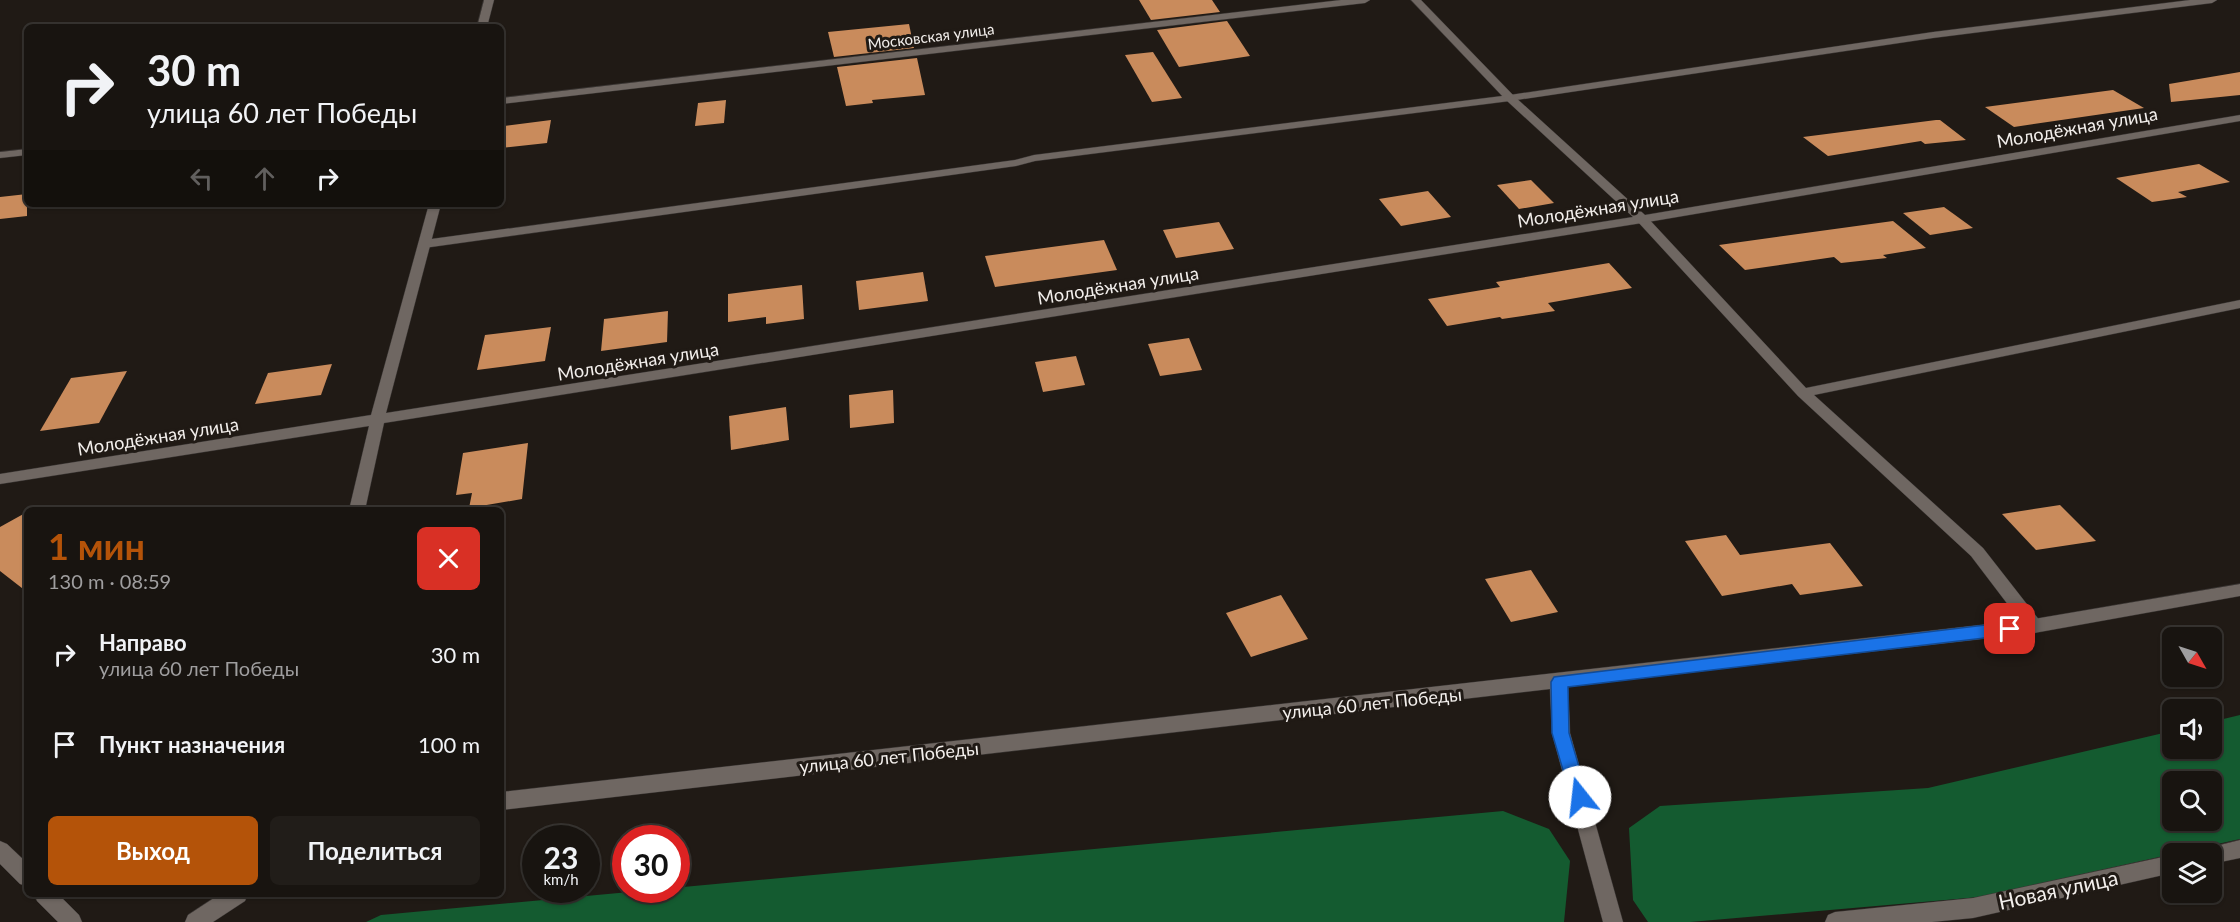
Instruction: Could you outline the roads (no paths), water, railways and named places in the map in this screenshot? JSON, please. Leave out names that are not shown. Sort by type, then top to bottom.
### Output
[{"type":"street","points":[[483,24],[489,0]]},
{"type":"street","name":"Московская улица","points":[[504,100],[1365,0]]},
{"type":"street","points":[[1416,0],[1510,98],[1642,219],[1803,393],[1977,552],[2034,626]]},
{"type":"street","points":[[424,244],[1004,165],[1034,158],[1510,98],[1933,35],[2211,0]]},
{"type":"street","name":"Молодёжная улица","points":[[0,479],[1642,219],[2240,118]]},
{"type":"street","points":[[0,155],[24,152]]},
{"type":"street","points":[[358,507],[377,421],[434,207]]},
{"type":"street","points":[[1803,393],[2240,304]]},
{"type":"street","name":"улица 60 лет Победы","points":[[504,801],[2034,626],[2240,590]]},
{"type":"street","points":[[1559,682],[1561,733],[1613,922]]},
{"type":"street","points":[[2222,853],[2240,849]]},
{"type":"street","points":[[0,850],[24,874]]},
{"type":"street","name":"Новая улица","points":[[1835,922],[1973,908],[2162,866]]},
{"type":"street","points":[[47,897],[72,922]]},
{"type":"street","points":[[195,922],[233,897]]}]
